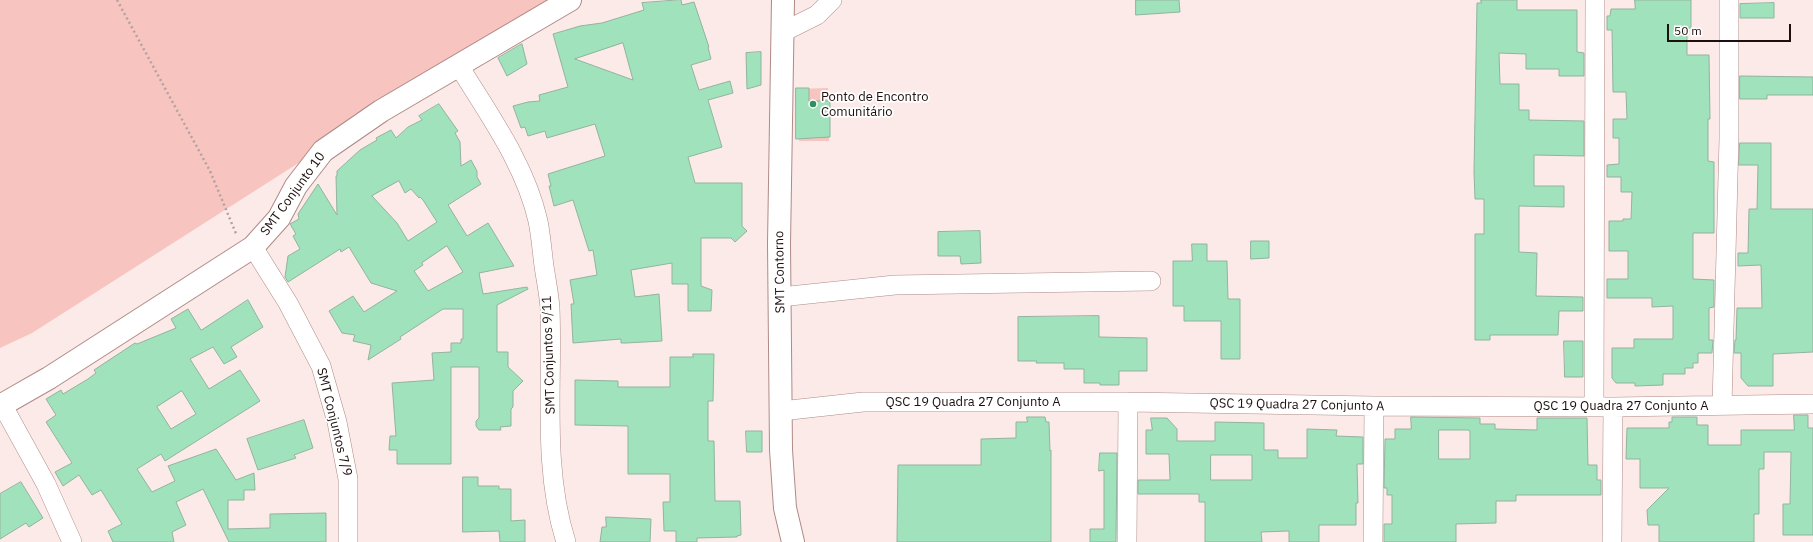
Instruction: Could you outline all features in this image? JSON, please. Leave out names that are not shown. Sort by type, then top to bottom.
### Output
[{"type":"street","name":"SMT Conjunto 10","points":[[2,406],[248,250],[279,218],[296,186],[323,151],[381,111],[570,0]]},
{"type":"street","name":"SMT Contorno","points":[[783,0],[779,184],[781,411],[785,508],[794,542]]},
{"type":"street","points":[[782,32],[817,15],[832,0]]},
{"type":"street","points":[[1595,0],[1604,407],[1612,542]]},
{"type":"street","points":[[1722,406],[1729,138],[1728,0]]},
{"type":"street","name":"SMT Conjuntos 9/11","points":[[459,66],[507,144],[527,188],[538,221],[550,306],[551,449],[554,486],[560,524],[566,542]]},
{"type":"street","name":"SMT Conjuntos 7/9","points":[[248,250],[288,303],[321,366],[337,422],[348,479],[348,542]]},
{"type":"street","points":[[780,297],[896,285],[1151,281]]},
{"type":"street","name":"QSC 19 Quadra 27 Conjunto A","points":[[781,411],[863,402],[1128,402],[1374,406],[1604,407],[1813,404]]},
{"type":"street","points":[[1127,542],[1128,402]]},
{"type":"street","points":[[2,406],[46,484],[72,542]]},
{"type":"street","points":[[1374,406],[1374,542]]},
{"type":"path","points":[[117,0],[210,171],[248,250]]},
{"type":"shaded area","points":[[0,0],[554,0],[32,333],[0,348]]},
{"type":"shaded area","name":"Ponto de Encontro Comunitário","points":[[828,88],[829,141],[799,141],[798,89]]},
{"type":"building","points":[[681,0],[682,5],[694,2],[709,47],[711,59],[691,65],[699,90],[730,81],[733,93],[708,100],[722,147],[688,157],[695,183],[742,183],[742,226],[747,231],[735,242],[731,238],[701,238],[701,286],[712,290],[711,311],[688,311],[688,284],[672,284],[672,263],[631,270],[635,297],[659,294],[662,341],[621,343],[621,339],[573,343],[571,304],[574,304],[570,280],[597,275],[593,250],[589,251],[573,200],[554,206],[549,186],[551,186],[548,174],[605,156],[595,124],[547,138],[545,131],[528,136],[525,127],[521,128],[513,106],[528,102],[540,101],[539,95],[568,87],[553,34],[580,26],[602,23],[644,10],[642,3]],"holes":[[[623,43],[633,80],[575,59]]]},
{"type":"building","points":[[1136,0],[1179,0],[1180,12],[1136,15]]},
{"type":"building","points":[[1481,0],[1517,0],[1517,10],[1577,10],[1577,52],[1584,53],[1584,76],[1559,76],[1559,69],[1526,69],[1526,54],[1499,53],[1500,84],[1519,84],[1519,110],[1529,110],[1529,120],[1584,121],[1584,156],[1534,155],[1534,186],[1564,186],[1564,207],[1519,206],[1519,252],[1537,253],[1536,296],[1583,297],[1583,311],[1559,311],[1558,335],[1490,335],[1490,340],[1475,340],[1475,234],[1484,234],[1484,199],[1475,199],[1474,172],[1477,3],[1481,3]]},
{"type":"building","points":[[1635,0],[1691,0],[1691,28],[1687,28],[1687,55],[1709,55],[1710,119],[1708,119],[1708,161],[1714,162],[1714,233],[1693,233],[1693,279],[1714,280],[1714,307],[1709,308],[1709,340],[1713,340],[1712,353],[1698,353],[1698,363],[1693,363],[1693,368],[1685,368],[1685,374],[1663,374],[1663,385],[1635,386],[1635,383],[1616,383],[1612,378],[1612,348],[1634,348],[1634,339],[1673,339],[1673,306],[1652,307],[1652,298],[1607,298],[1607,279],[1628,279],[1628,251],[1609,251],[1609,221],[1623,221],[1623,219],[1631,219],[1632,192],[1621,192],[1621,177],[1607,177],[1607,165],[1619,164],[1619,138],[1613,138],[1613,119],[1627,119],[1626,92],[1613,92],[1612,30],[1607,30],[1607,16],[1610,16],[1611,9],[1635,9]]},
{"type":"building","points":[[1774,3],[1774,18],[1740,18],[1740,4]]},
{"type":"building","points":[[522,44],[527,64],[507,76],[498,58]]},
{"type":"building","points":[[761,52],[761,85],[747,89],[746,53]]},
{"type":"building","points":[[1740,76],[1813,77],[1813,95],[1767,95],[1767,99],[1740,99]]},
{"type":"building","name":"Ponto de Encontro Comunitário","points":[[796,88],[809,88],[809,101],[830,101],[830,137],[796,139]]},
{"type":"building","points":[[439,104],[458,131],[455,133],[460,142],[461,166],[471,160],[477,171],[477,177],[481,184],[448,205],[467,236],[488,223],[514,266],[479,273],[483,294],[527,287],[528,289],[497,305],[497,352],[508,352],[508,367],[523,381],[513,391],[511,426],[500,427],[501,430],[479,430],[476,426],[476,421],[479,418],[479,367],[451,367],[451,464],[397,464],[397,450],[389,450],[390,436],[396,436],[392,383],[434,380],[432,353],[451,352],[451,343],[461,343],[461,339],[463,339],[463,309],[443,309],[368,360],[371,345],[353,341],[355,335],[342,333],[329,311],[353,296],[364,312],[397,291],[371,283],[349,247],[341,252],[340,249],[288,282],[285,277],[288,256],[300,249],[293,236],[296,234],[290,224],[299,219],[298,214],[318,184],[337,215],[337,171],[360,150],[377,140],[376,138],[391,130],[396,138],[408,127],[422,120],[419,116]],"holes":[[[399,181],[405,193],[411,189],[419,198],[420,197],[423,200],[437,222],[408,241],[397,223],[372,196]],[[447,246],[463,272],[428,291],[414,271],[423,265],[422,263]]]},
{"type":"building","points":[[1740,143],[1771,143],[1771,209],[1813,209],[1813,352],[1773,354],[1773,386],[1748,386],[1741,378],[1741,353],[1734,353],[1737,308],[1762,308],[1761,265],[1738,266],[1738,253],[1748,253],[1749,209],[1757,209],[1758,165],[1739,165]]},
{"type":"building","points":[[980,231],[981,263],[961,264],[960,256],[938,256],[938,232]]},
{"type":"building","points":[[1251,241],[1269,241],[1269,258],[1251,259]]},
{"type":"building","points":[[1192,244],[1207,244],[1207,261],[1227,261],[1228,299],[1240,299],[1240,359],[1221,359],[1221,321],[1184,321],[1184,306],[1173,306],[1173,261],[1192,261]]},
{"type":"building","points":[[248,300],[263,327],[231,347],[237,357],[224,364],[213,347],[190,359],[209,389],[240,370],[260,401],[165,461],[161,454],[137,469],[152,492],[175,481],[168,466],[216,449],[236,480],[254,473],[255,490],[244,490],[244,500],[228,500],[228,529],[270,528],[270,514],[326,513],[326,542],[229,542],[203,489],[176,502],[186,525],[172,532],[174,542],[113,542],[108,531],[122,524],[101,490],[92,495],[79,475],[63,486],[55,472],[72,463],[46,422],[56,415],[46,399],[61,390],[63,394],[88,379],[96,373],[94,370],[135,343],[137,344],[176,328],[171,319],[188,309],[201,330]],"holes":[[[182,391],[196,414],[171,429],[157,407]]]},
{"type":"building","points":[[1099,316],[1099,337],[1147,338],[1147,371],[1119,371],[1119,385],[1100,385],[1100,383],[1084,383],[1084,369],[1064,369],[1064,363],[1036,363],[1037,361],[1018,361],[1018,317]]},
{"type":"building","points":[[1564,341],[1583,341],[1583,377],[1565,377]]},
{"type":"building","points":[[693,354],[714,354],[713,401],[708,401],[708,441],[714,441],[715,501],[740,501],[741,535],[737,537],[697,538],[697,542],[676,542],[676,531],[664,531],[663,502],[670,502],[670,474],[628,474],[628,426],[575,425],[575,380],[618,381],[618,387],[670,387],[670,357],[693,357]]},
{"type":"building","points":[[1794,415],[1808,415],[1808,428],[1813,428],[1813,535],[1783,535],[1783,504],[1790,504],[1791,452],[1764,452],[1764,469],[1759,469],[1759,514],[1754,514],[1754,542],[1659,542],[1659,525],[1648,525],[1647,510],[1669,488],[1640,488],[1640,459],[1626,459],[1627,428],[1669,428],[1669,422],[1672,422],[1672,417],[1697,417],[1697,425],[1708,425],[1708,445],[1741,445],[1741,430],[1794,430]]},
{"type":"building","points":[[1027,417],[1045,417],[1046,422],[1049,422],[1050,451],[1051,450],[1051,542],[897,542],[898,465],[981,465],[981,439],[1016,438],[1016,422],[1027,422]]},
{"type":"building","points":[[1411,417],[1480,418],[1480,424],[1495,424],[1495,429],[1537,430],[1537,418],[1587,418],[1588,465],[1597,465],[1597,480],[1601,480],[1601,495],[1516,495],[1516,501],[1496,501],[1496,523],[1456,524],[1456,542],[1384,542],[1384,524],[1392,524],[1392,495],[1387,495],[1387,488],[1384,488],[1385,439],[1395,439],[1395,429],[1411,429]],"holes":[[[1439,430],[1470,431],[1470,459],[1439,459]]]},
{"type":"building","points":[[1151,418],[1167,418],[1177,429],[1177,441],[1215,441],[1215,422],[1264,423],[1264,450],[1278,450],[1278,458],[1307,458],[1307,429],[1337,430],[1336,436],[1363,437],[1363,464],[1357,464],[1358,503],[1356,503],[1356,525],[1319,525],[1319,542],[1289,542],[1289,531],[1261,532],[1262,542],[1205,542],[1205,502],[1199,502],[1199,494],[1138,494],[1138,480],[1170,480],[1169,454],[1146,454],[1146,430],[1152,430]],"holes":[[[1211,455],[1252,455],[1252,480],[1211,480]]]},
{"type":"building","points":[[304,420],[313,448],[294,455],[296,458],[258,470],[247,439]]},
{"type":"building","points":[[746,431],[762,431],[762,452],[747,452]]},
{"type":"building","points":[[1100,453],[1117,453],[1116,542],[1090,542],[1090,529],[1104,529],[1104,470],[1099,471]]},
{"type":"building","points":[[463,477],[478,477],[478,486],[499,486],[499,489],[511,489],[511,521],[525,520],[525,542],[500,542],[499,531],[463,532]]},
{"type":"building","points":[[21,482],[43,518],[29,527],[26,523],[0,539],[0,494]]},
{"type":"building","points":[[606,517],[651,519],[650,542],[600,542],[602,527],[606,527]]},
{"type":"place","name":"Ponto de Encontro Comunitário","points":[[813,104]]}]
